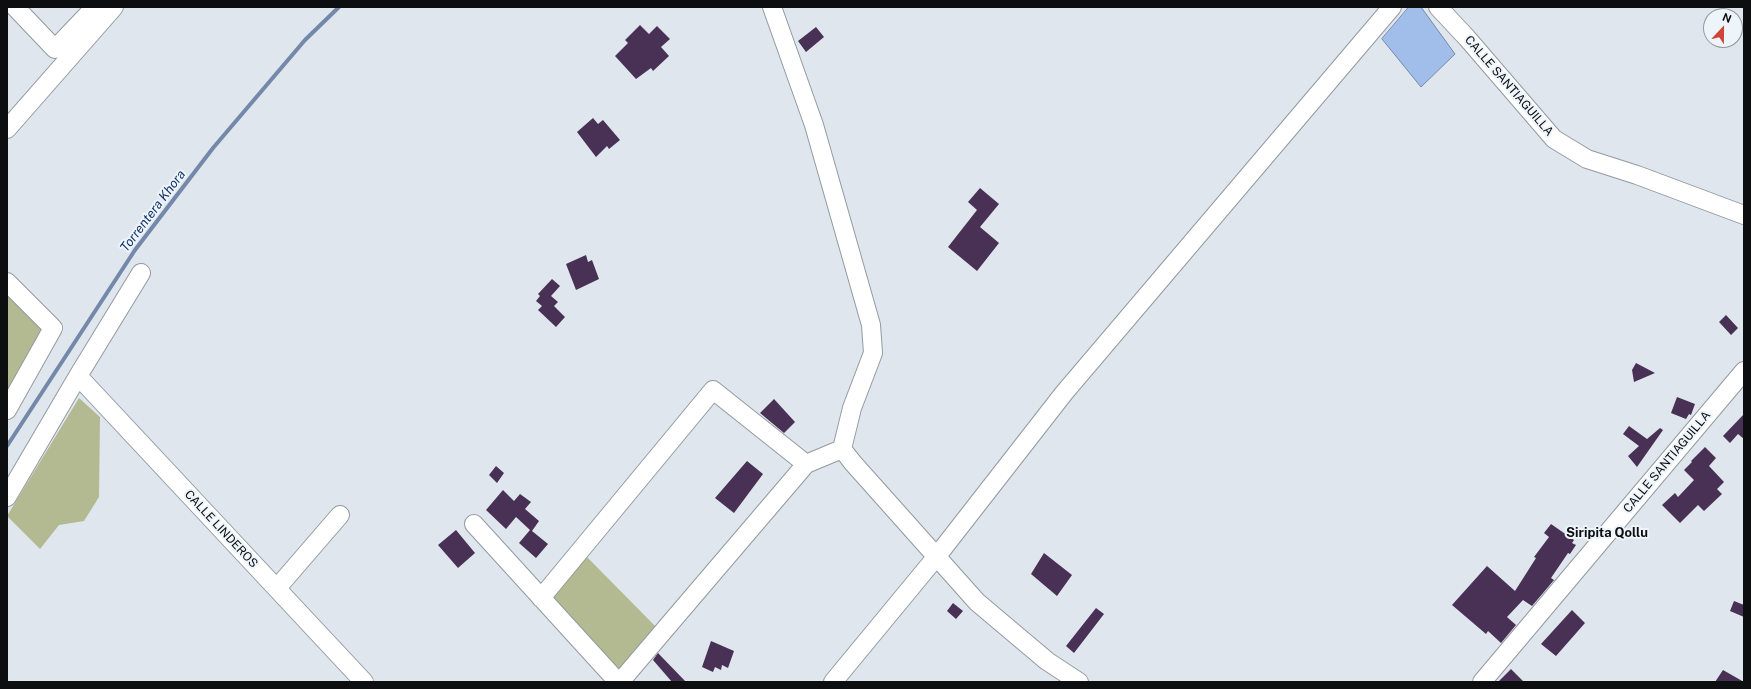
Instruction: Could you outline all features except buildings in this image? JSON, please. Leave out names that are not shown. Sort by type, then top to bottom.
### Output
[{"type":"street","points":[[15,7],[54,49],[95,7]]},
{"type":"street","points":[[7,129],[114,7]]},
{"type":"street","points":[[772,7],[814,125],[871,325],[873,353],[852,408],[842,449]]},
{"type":"street","points":[[833,682],[937,556],[1064,393],[1392,7]]},
{"type":"street","name":"CALLE SANTIAGUILLA","points":[[1438,7],[1554,139],[1587,159],[1637,175],[1744,215]]},
{"type":"street","points":[[7,496],[78,376],[141,274]]},
{"type":"street","points":[[7,282],[53,328],[7,410]]},
{"type":"street","name":"CALLE SANTIAGUILLA","points":[[1482,682],[1744,371]]},
{"type":"street","name":"CALLE LINDEROS","points":[[78,376],[364,682]]},
{"type":"street","points":[[540,598],[713,390],[806,464]]},
{"type":"street","points":[[474,524],[540,598],[619,682],[806,464],[842,449]]},
{"type":"street","points":[[842,449],[977,602],[1047,661],[1079,682]]},
{"type":"street","points":[[277,588],[340,515]]},
{"type":"green space","points":[[7,288],[45,325],[7,393]]},
{"type":"green space","points":[[79,398],[100,417],[99,497],[84,521],[59,525],[40,549],[7,516]]},
{"type":"green space","points":[[585,555],[657,628],[622,669],[615,670],[553,599],[556,591]]},
{"type":"water","points":[[1409,7],[1421,7],[1455,54],[1421,87],[1382,39]]},
{"type":"waterway","name":"Torrentera Khora","points":[[7,446],[135,250],[213,148],[305,40],[339,7]]},
{"type":"district","name":"Siripita Qollu","points":[[1607,533]]}]
